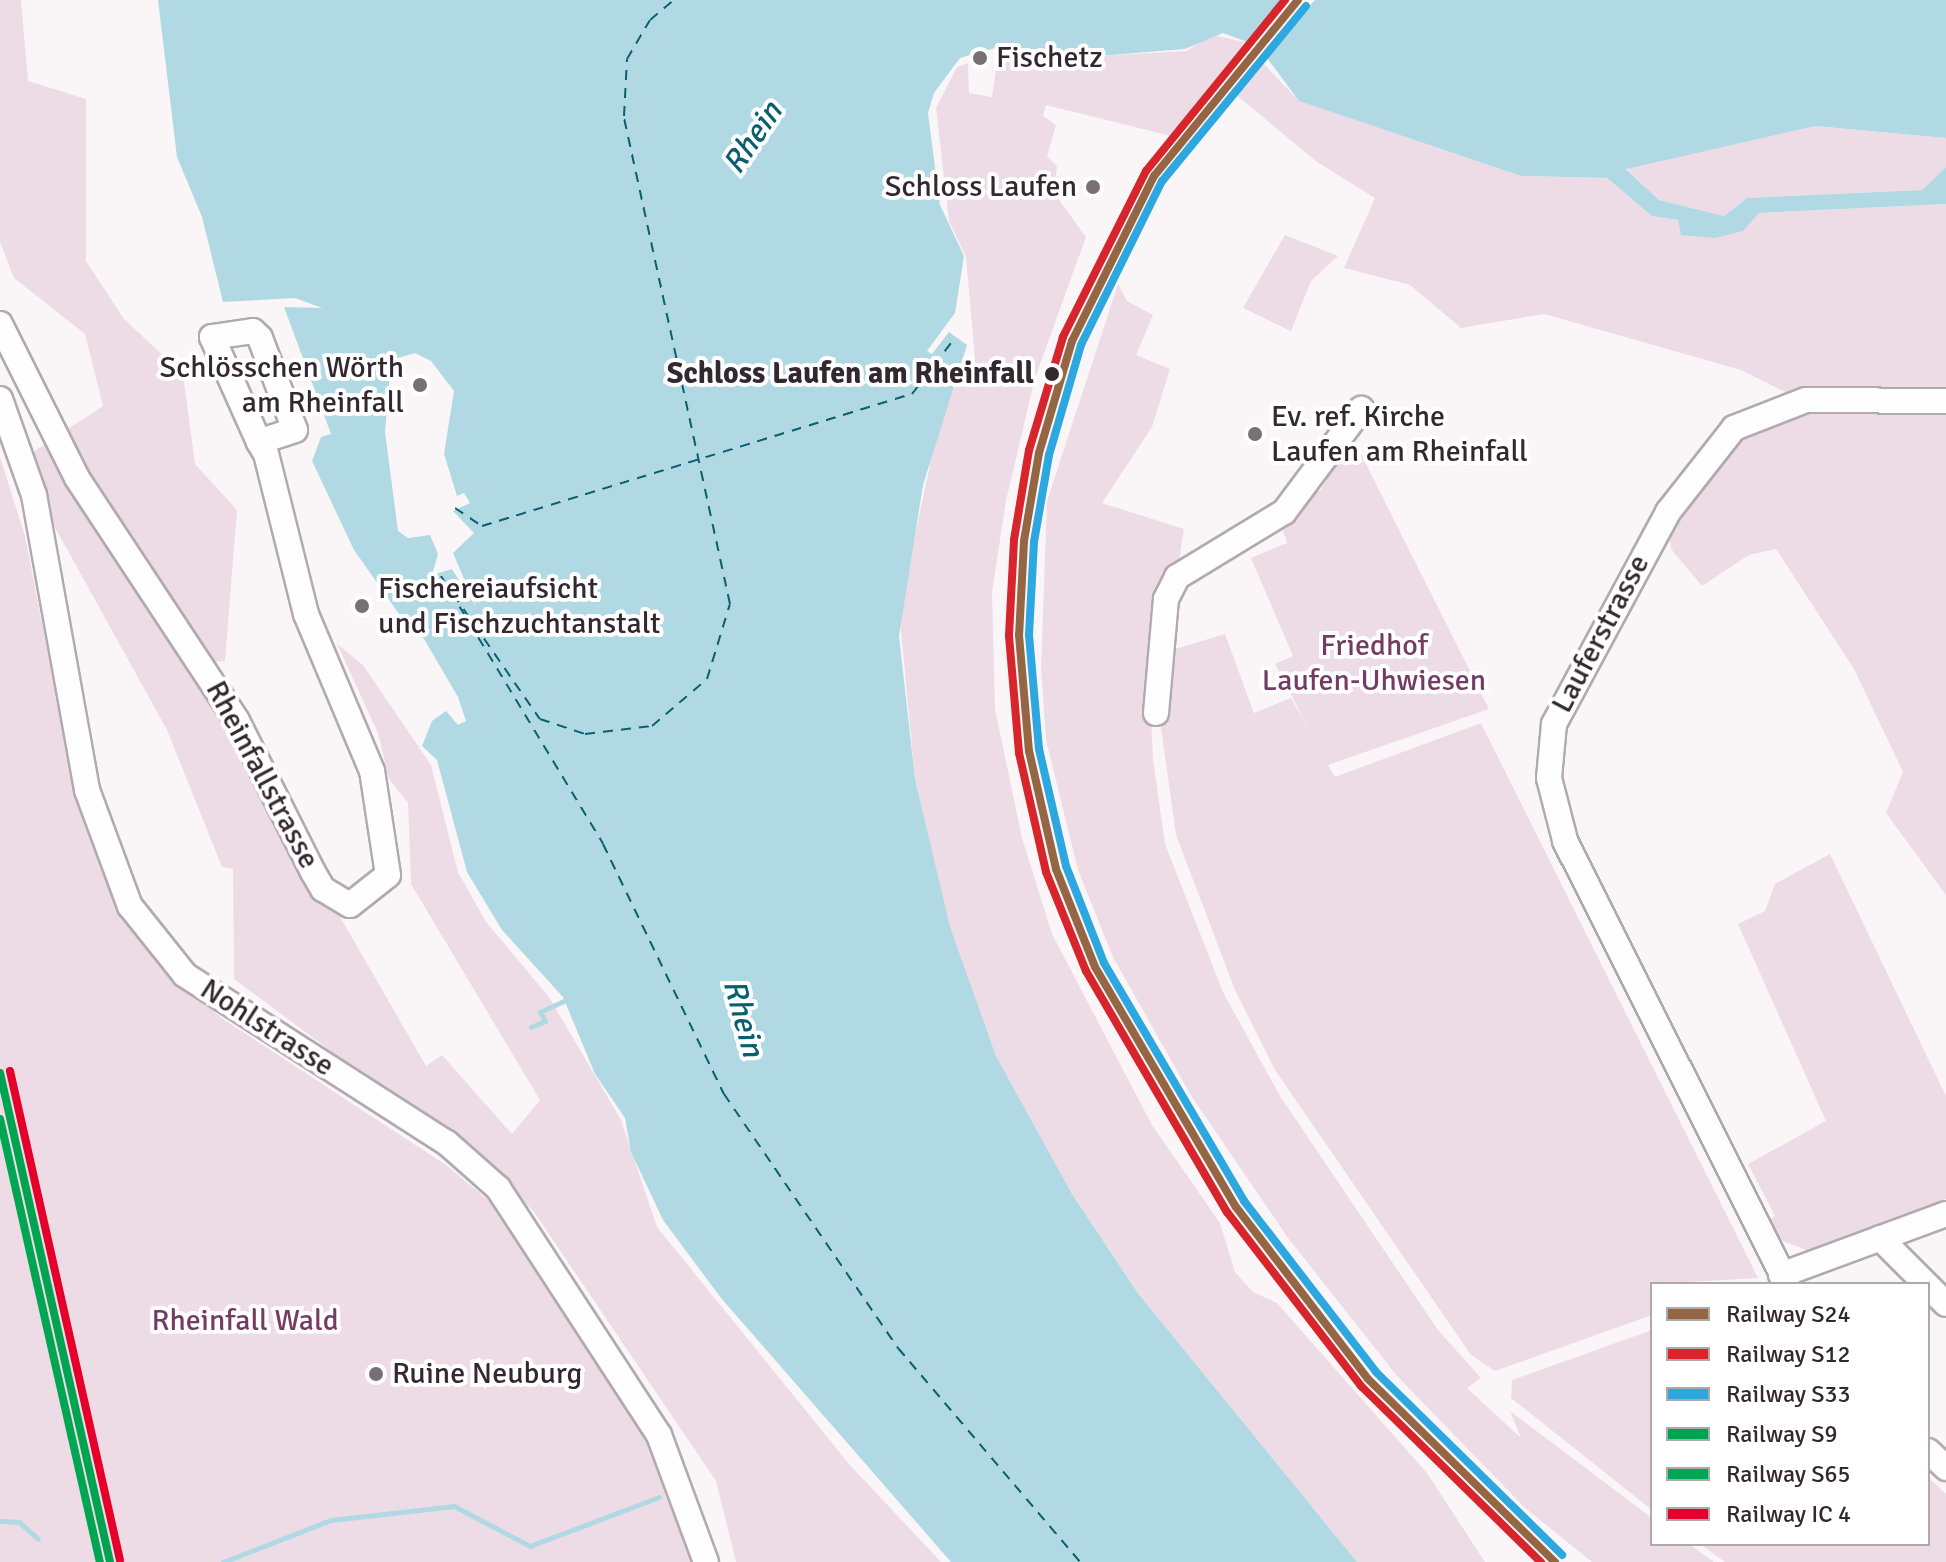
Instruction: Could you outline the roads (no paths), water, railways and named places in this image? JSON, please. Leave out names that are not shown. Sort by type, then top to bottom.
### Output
[{"type":"street","name":"Rheinfallstrasse","points":[[0,324],[77,478],[237,721],[323,889],[350,905],[383,885],[389,852],[368,758],[306,614],[303,579],[259,442]]},
{"type":"street","points":[[253,331],[260,338],[295,430],[259,442],[252,428],[212,337],[253,331]]},
{"type":"street","name":"Nohlstrasse","points":[[0,399],[34,495],[87,790],[130,906],[185,975],[447,1143],[498,1188],[659,1435],[706,1562]]},
{"type":"street","name":"Lauferstrasse","points":[[1784,1279],[1565,840],[1549,778],[1554,724],[1661,524],[1693,472],[1734,428],[1806,400],[1946,401]]},
{"type":"street","points":[[1156,713],[1166,599],[1177,577],[1284,512],[1361,409]]},
{"type":"street","points":[[1784,1279],[1946,1214]]},
{"type":"street","points":[[1880,1238],[1924,1282]]},
{"type":"street","points":[[1930,1288],[1946,1304]]},
{"type":"street","points":[[1930,1453],[1946,1468]]},
{"type":"water","name":"Rhein","points":[[158,0],[1946,0],[1946,138],[1815,126],[1626,169],[1659,200],[1724,216],[1747,198],[1922,190],[1946,167],[1946,204],[1759,213],[1743,231],[1715,238],[1681,235],[1678,220],[1652,216],[1607,178],[1521,176],[1299,101],[1258,46],[1223,33],[1185,49],[1098,56],[1002,46],[960,58],[934,93],[928,113],[940,205],[964,256],[955,313],[927,351],[932,354],[949,332],[967,345],[923,485],[899,636],[915,779],[950,927],[996,1056],[1072,1194],[1137,1292],[1357,1562],[951,1562],[721,1298],[663,1220],[631,1152],[625,1118],[595,1074],[563,997],[502,930],[467,872],[437,760],[422,746],[432,721],[446,711],[458,725],[466,721],[458,697],[414,622],[399,614],[354,550],[312,461],[321,437],[331,434],[284,307],[322,308],[295,298],[223,302],[202,217],[177,157]],"holes":[[[415,353],[431,361],[454,391],[444,454],[457,496],[464,493],[470,503],[453,511],[474,533],[453,553],[476,607],[452,569],[432,575],[438,554],[430,535],[408,538],[398,531],[385,432],[391,360]]]},
{"type":"waterway","points":[[531,1027],[545,1021],[540,1012],[570,998]]},
{"type":"waterway","points":[[223,1562],[331,1520],[454,1506],[530,1546],[659,1497]]},
{"type":"waterway","points":[[0,1521],[19,1522],[38,1539]]},
{"type":"rail line","name":"S12","points":[[1285,0],[1146,171],[1063,337],[1029,450],[1014,540],[1009,636],[1019,753],[1046,872],[1086,971],[1227,1212],[1361,1386],[1541,1562]]},
{"type":"rail line","name":"S24","points":[[1298,0],[1154,176],[1072,341],[1039,453],[1024,541],[1019,635],[1029,751],[1056,869],[1095,967],[1236,1207],[1368,1379],[1555,1562]]},
{"type":"rail line","name":"S33","points":[[1306,6],[1162,181],[1081,345],[1049,455],[1034,542],[1029,635],[1039,749],[1066,866],[1104,963],[1244,1201],[1376,1372],[1562,1555]]},
{"type":"rail line","name":"S9","points":[[0,1073],[110,1562]]},
{"type":"rail line","name":"S65","points":[[0,1119],[100,1562]]},
{"type":"place","name":"Fischetz","points":[[980,58]]},
{"type":"place","name":"Schloss Laufen","points":[[1093,187]]},
{"type":"place","name":"Schloss Laufen am Rheinfall","points":[[1052,374]]},
{"type":"place","name":"Schlösschen Wörth am Rheinfall","points":[[420,385]]},
{"type":"place","name":"Ev. ref. Kirche Laufen am Rheinfall","points":[[1255,434]]},
{"type":"place","name":"Fischereiaufsicht und Fischzuchtanstalt","points":[[362,606]]},
{"type":"place","name":"Ruine Neuburg","points":[[376,1374]]},
{"type":"park label","name":"Friedhof Laufen-Uhwiesen","points":[[1374,663]]},
{"type":"park label","name":"Rheinfall Wald","points":[[245,1321]]}]
